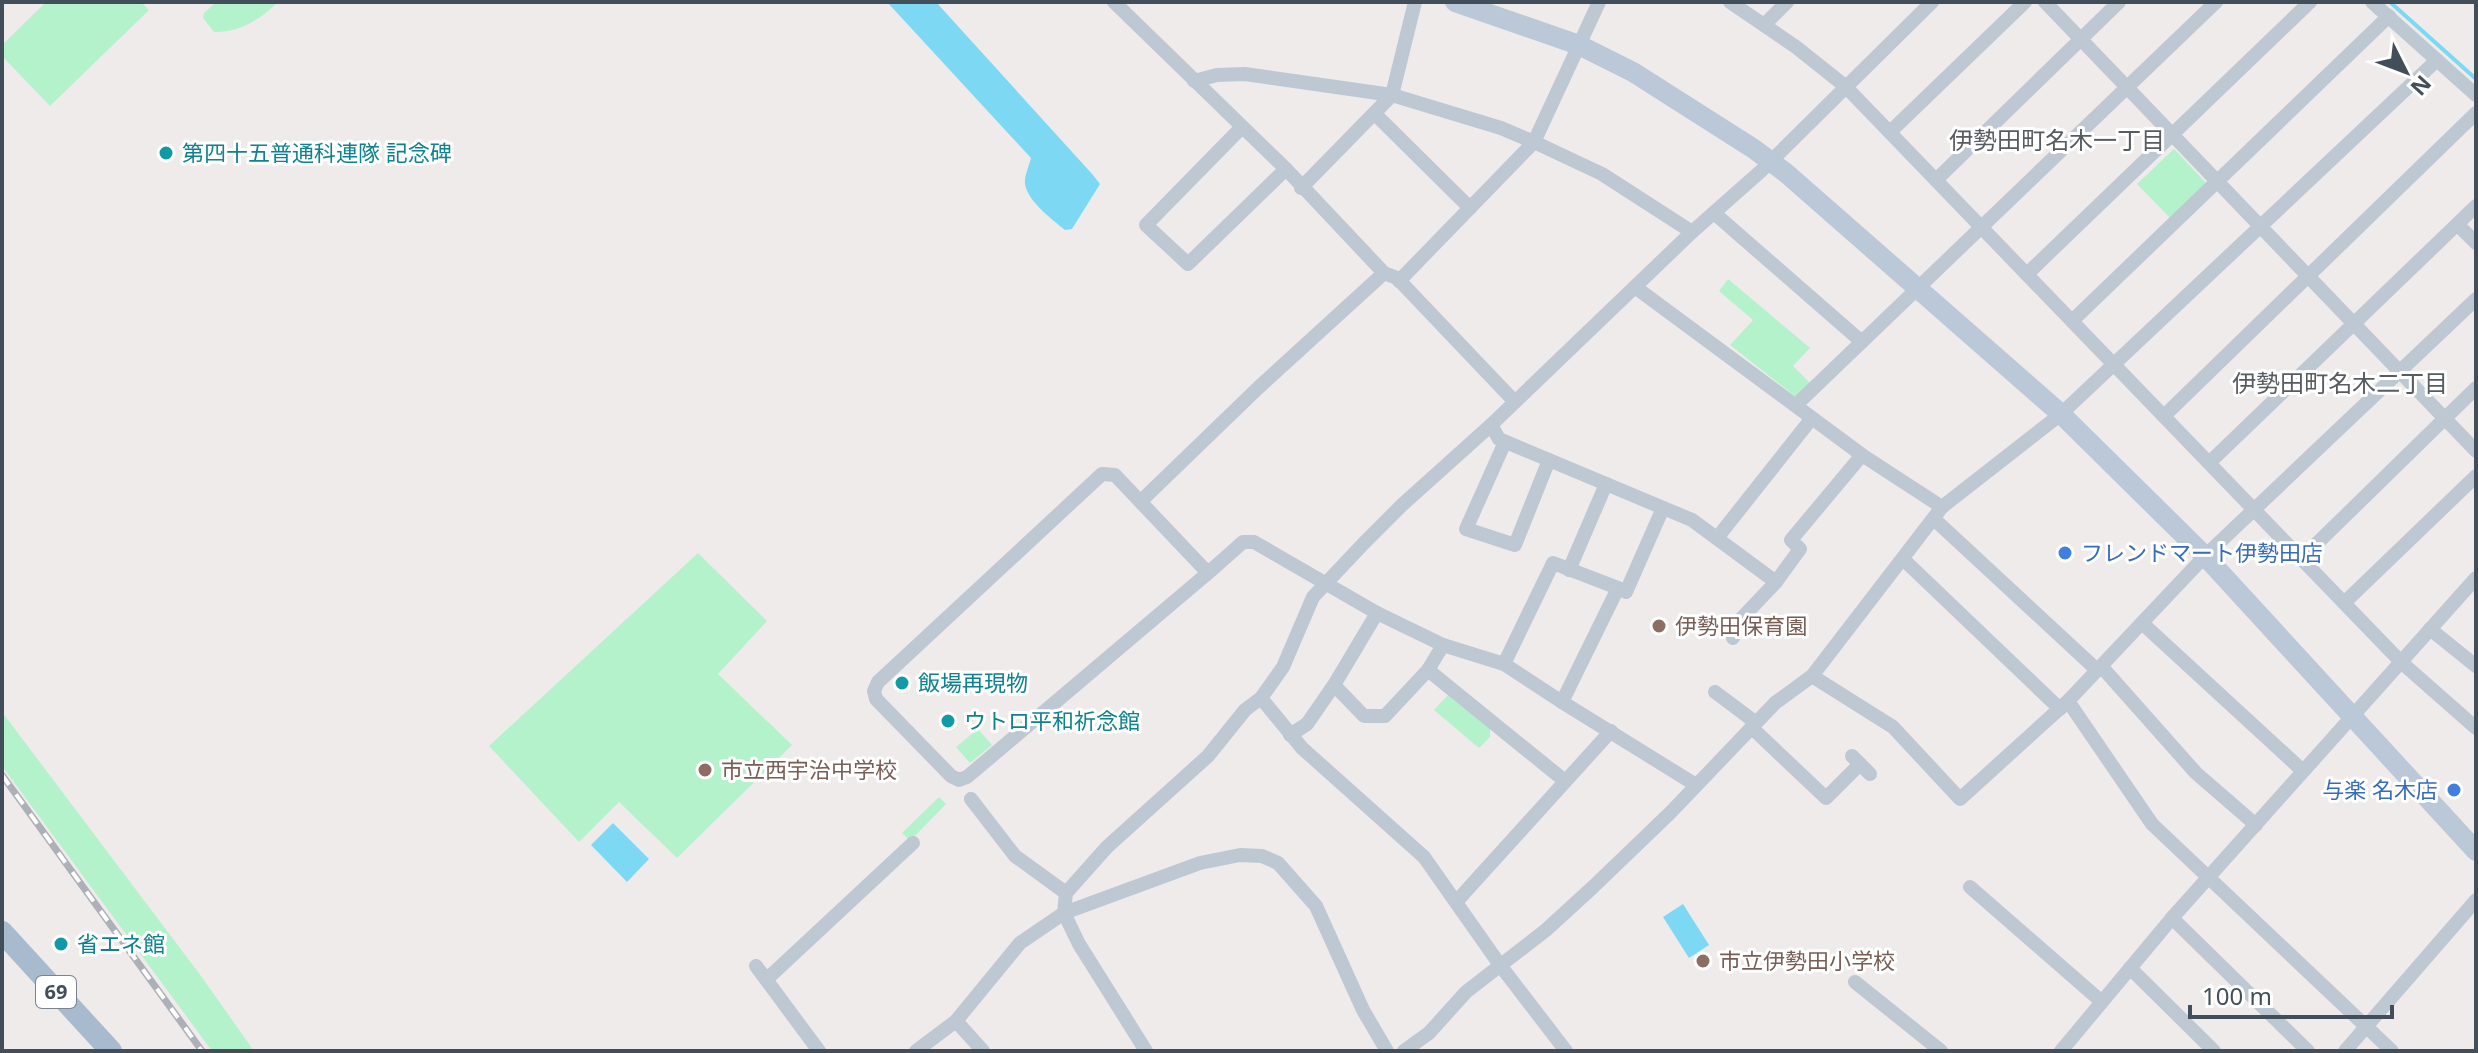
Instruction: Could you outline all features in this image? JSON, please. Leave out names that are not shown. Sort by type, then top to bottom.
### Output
[{"type":"main road","name":"69","points":[[2,932],[111,1051]]},
{"type":"street","points":[[1114,2],[1286,169],[1384,273],[1399,281],[1515,402]]},
{"type":"street","points":[[1301,188],[1392,95],[1415,2]]},
{"type":"street","points":[[1455,2],[1579,45],[1633,72],[1771,161],[2061,414],[2205,556],[2476,851]]},
{"type":"street","points":[[1399,281],[1534,142],[1599,2]]},
{"type":"street","points":[[1730,2],[1796,47],[1845,86],[2401,662],[2476,728]]},
{"type":"street","points":[[1764,25],[1787,2]]},
{"type":"street","points":[[1146,1051],[1079,944],[1064,913],[1066,893],[1107,847],[1208,756],[1245,710],[1261,698],[1283,667],[1313,597],[1326,583],[1402,505],[1771,161],[1932,2]]},
{"type":"street","points":[[1890,132],[2025,2]]},
{"type":"street","points":[[2045,2],[2476,451]]},
{"type":"street","points":[[1936,180],[2119,2]]},
{"type":"street","points":[[1796,405],[2216,2]]},
{"type":"street","points":[[2027,274],[2310,2]]},
{"type":"street","points":[[2372,2],[2476,95]]},
{"type":"street","points":[[2072,321],[2389,16]]},
{"type":"street","points":[[1404,1051],[1429,1033],[1466,992],[1569,908],[1671,812],[1753,724],[1775,703],[1812,676],[1938,513],[2061,414],[2437,60]]},
{"type":"street","points":[[1194,81],[1217,75],[1245,74],[1392,95],[1501,128],[1602,174],[1692,232]]},
{"type":"street","points":[[2164,416],[2476,113]]},
{"type":"street","points":[[1375,114],[1470,208]]},
{"type":"street","points":[[1242,127],[1146,225],[1188,264],[1286,169]]},
{"type":"street","points":[[2209,463],[2476,206]]},
{"type":"street","points":[[1714,213],[1862,342]]},
{"type":"street","points":[[2458,225],[2476,243]]},
{"type":"street","points":[[1141,501],[1384,273]]},
{"type":"street","points":[[1635,287],[1938,513],[2099,668],[2196,773],[2256,825]]},
{"type":"street","points":[[1812,676],[1893,727],[1960,799],[2064,705],[2205,556],[2476,299]]},
{"type":"street","points":[[2301,559],[2476,388]]},
{"type":"street","points":[[1717,538],[1812,418]]},
{"type":"street","points":[[1491,425],[1499,439],[1505,442],[1692,520],[1776,582]]},
{"type":"street","points":[[1505,442],[1466,529],[1515,545],[1549,460]]},
{"type":"street","points":[[1733,638],[1738,622],[1776,582],[1800,549],[1791,540],[1862,455]]},
{"type":"street","points":[[1208,573],[1115,475],[1102,474],[878,682],[874,691],[876,699],[951,776],[962,780],[1208,573],[1243,542],[1254,542],[1377,613],[1443,645],[1504,664],[1696,785]]},
{"type":"street","points":[[2344,603],[2476,476]]},
{"type":"street","points":[[1569,570],[1606,484]]},
{"type":"street","points":[[1504,664],[1553,563],[1626,592],[1663,508]]},
{"type":"street","points":[[1903,559],[2064,705],[2152,824],[2392,1051]]},
{"type":"street","points":[[2061,1051],[2172,918],[2476,578]]},
{"type":"street","points":[[1562,702],[1618,588]]},
{"type":"street","points":[[1290,735],[1307,724],[1377,613]]},
{"type":"street","points":[[2142,623],[2303,771]]},
{"type":"street","points":[[2430,629],[2476,666]]},
{"type":"street","points":[[1334,685],[1364,716],[1385,716],[1428,670],[1443,645]]},
{"type":"street","points":[[1428,670],[1565,781]]},
{"type":"street","points":[[1715,692],[1753,724],[1826,798],[1861,765]]},
{"type":"street","points":[[1261,698],[1302,748],[1424,857],[1500,965],[1566,1051]]},
{"type":"street","points":[[1456,902],[1611,731]]},
{"type":"street","points":[[971,799],[1015,856],[1066,893]]},
{"type":"street","points":[[767,979],[913,843]]},
{"type":"street","points":[[916,1051],[956,1021],[1020,943],[1064,913],[1200,863],[1220,858],[1262,856],[1278,863],[1316,906],[1363,1010],[1387,1051]]},
{"type":"street","points":[[1970,887],[2102,1002]]},
{"type":"street","points":[[2345,1051],[2476,900]]},
{"type":"street","points":[[2172,918],[2308,1051]]},
{"type":"street","points":[[756,966],[819,1051]]},
{"type":"street","points":[[2130,968],[2214,1051]]},
{"type":"street","points":[[1855,982],[1941,1051]]},
{"type":"street","points":[[956,1021],[983,1051]]},
{"type":"green space","points":[[46,2],[141,2],[149,10],[50,106],[2,56],[2,45]]},
{"type":"green space","points":[[216,2],[278,2],[249,24],[214,32],[203,18]]},
{"type":"green space","points":[[2174,149],[2207,184],[2171,219],[2137,184]]},
{"type":"green space","points":[[1728,279],[1810,348],[1793,366],[1810,383],[1796,397],[1730,345],[1753,320],[1719,291]]},
{"type":"green space","points":[[698,553],[767,621],[718,674],[792,745],[677,858],[619,802],[579,842],[489,746]]},
{"type":"green space","points":[[1448,695],[1490,728],[1490,737],[1479,748],[1434,710]]},
{"type":"green space","points":[[2,712],[254,1051],[212,1051],[2,766]]},
{"type":"green space","points":[[978,729],[992,745],[970,763],[956,747]]},
{"type":"green space","points":[[939,797],[946,804],[910,841],[902,833]]},
{"type":"water","points":[[887,2],[936,2],[1093,175],[1100,184],[1072,229],[1065,230],[1042,210],[1027,191],[1025,181],[1031,158]]},
{"type":"water","points":[[613,823],[649,859],[627,882],[591,845]]},
{"type":"water","points":[[1683,904],[1709,945],[1689,958],[1663,917]]},
{"type":"waterway","points":[[2390,2],[2476,79]]},
{"type":"railway","points":[[2,775],[202,1051]]},
{"type":"place","name":"第四十五普通科連隊 記念碑","points":[[166,153]]},
{"type":"place","name":"フレンドマート伊勢田店","points":[[2065,553]]},
{"type":"place","name":"伊勢田保育園","points":[[1659,626]]},
{"type":"place","name":"飯場再現物","points":[[902,683]]},
{"type":"place","name":"ウトロ平和祈念館","points":[[948,721]]},
{"type":"place","name":"市立西宇治中学校","points":[[705,770]]},
{"type":"place","name":"与楽 名木店","points":[[2454,790]]},
{"type":"place","name":"省エネ館","points":[[61,944]]},
{"type":"place","name":"市立伊勢田小学校","points":[[1703,961]]},
{"type":"district","name":"伊勢田町名木一丁目","points":[[2057,141]]},
{"type":"district","name":"伊勢田町名木二丁目","points":[[2340,384]]}]
